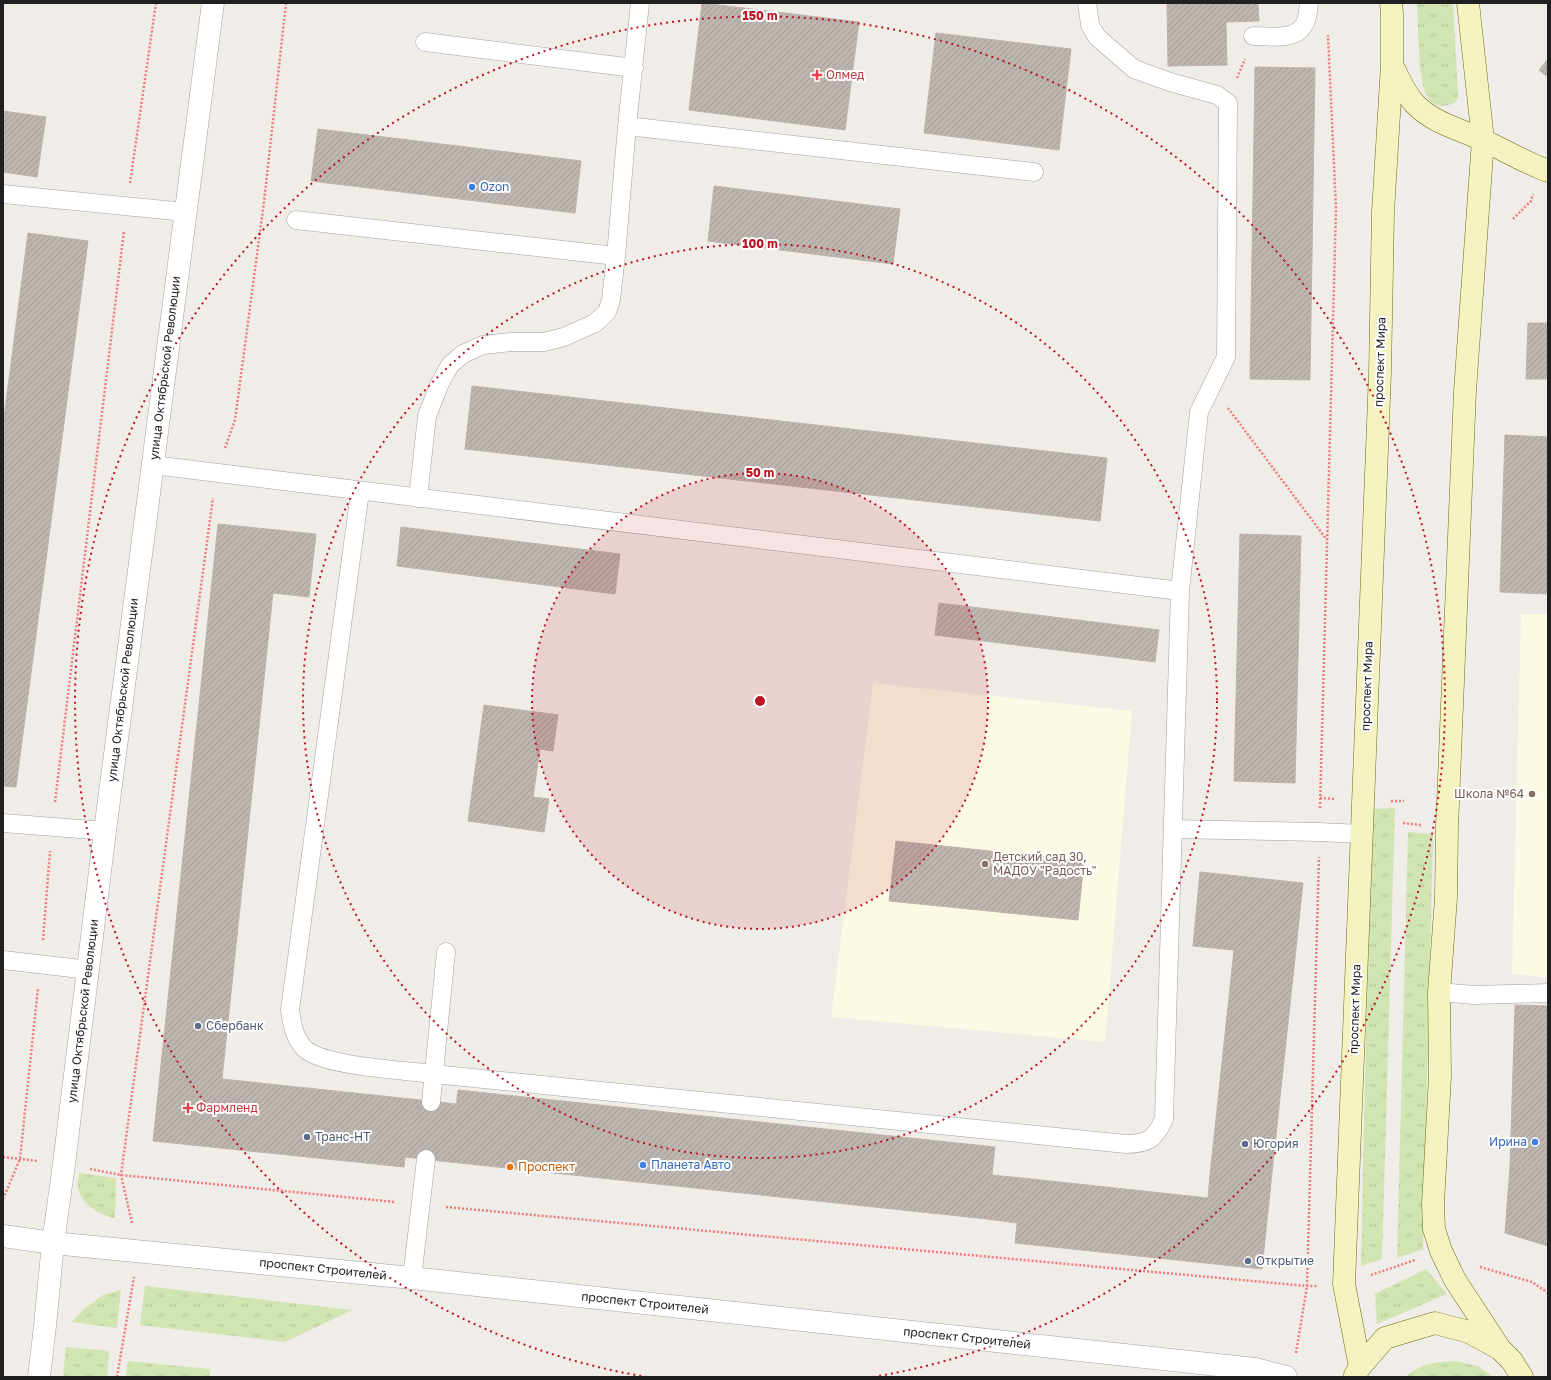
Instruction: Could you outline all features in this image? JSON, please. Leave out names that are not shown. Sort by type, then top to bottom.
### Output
[{"type":"main road","name":"проспект Мира","points":[[1357,1372],[1344,1284],[1380,373],[1384,212],[1392,65],[1391,3]]},
{"type":"main road","points":[[1468,3],[1483,140],[1465,391],[1447,827],[1446,898],[1439,992],[1440,1076],[1433,1204],[1434,1229],[1441,1251],[1455,1280],[1500,1348],[1512,1361],[1522,1377]]},
{"type":"main road","points":[[1392,65],[1403,87],[1414,104],[1429,116],[1548,171]]},
{"type":"main road","points":[[1357,1372],[1385,1338],[1435,1323],[1469,1332],[1500,1348]]},
{"type":"street","name":"улица Октябрьской Революции","points":[[39,1377],[53,1243],[89,970],[105,831],[213,3]]},
{"type":"street","name":"проспект Строителей","points":[[3,1236],[53,1243],[412,1278],[1255,1369],[1286,1377]]},
{"type":"lane","points":[[418,498],[426,416],[450,364],[463,354],[483,345],[511,342],[544,342],[564,337],[595,323],[607,312],[611,300],[616,256],[627,126],[640,3]]},
{"type":"lane","points":[[360,492],[290,1010],[293,1031],[305,1049],[320,1058],[340,1063],[434,1074],[1126,1144],[1141,1144],[1151,1139],[1159,1131],[1164,1119],[1180,591],[1199,412],[1226,357],[1228,103],[1218,94],[1170,82],[1134,69],[1097,37],[1090,25],[1087,3]]},
{"type":"lane","points":[[1253,36],[1287,36],[1294,34],[1304,25],[1309,3]]},
{"type":"lane","points":[[425,42],[634,68]]},
{"type":"lane","points":[[627,126],[1034,172]]},
{"type":"lane","points":[[3,194],[185,212]]},
{"type":"lane","points":[[296,220],[616,256]]},
{"type":"lane","points":[[153,465],[216,472],[360,492],[1180,591]]},
{"type":"lane","points":[[3,823],[105,831]]},
{"type":"lane","points":[[1173,829],[1362,834]]},
{"type":"lane","points":[[431,1102],[446,952]]},
{"type":"lane","points":[[3,960],[89,970]]},
{"type":"lane","points":[[1439,992],[1474,995],[1548,994]]},
{"type":"lane","points":[[412,1278],[426,1159]]},
{"type":"path","points":[[3,1199],[20,1159],[41,964],[52,826],[127,206],[156,3]]},
{"type":"path","points":[[117,1377],[139,1251],[121,1175],[216,472],[235,420],[264,202],[286,3]]},
{"type":"path","points":[[1296,1354],[1307,1286],[1336,209],[1328,33]]},
{"type":"path","points":[[1228,103],[1253,36]]},
{"type":"path","points":[[1211,387],[1327,541]]},
{"type":"path","points":[[3,1157],[64,1164],[121,1175],[1307,1286],[1344,1284],[1441,1251]]},
{"type":"path","points":[[1479,1267],[1532,1282],[1548,1293]]},
{"type":"shaded area","name":"Школа №64","points":[[1521,614],[1548,614],[1548,977],[1512,974]]},
{"type":"shaded area","name":"Детский сад 30, МАДОУ \"Радость\"","points":[[873,683],[1132,711],[1105,1042],[831,1017]]},
{"type":"green space","points":[[1417,3],[1453,3],[1458,97],[1456,102],[1452,104],[1441,106],[1434,104],[1428,98],[1425,91],[1420,67]]},
{"type":"green space","points":[[1395,808],[1382,1259],[1361,1266],[1371,809]]},
{"type":"green space","points":[[1408,832],[1433,834],[1423,1249],[1397,1258]]},
{"type":"green space","points":[[79,1173],[116,1178],[115,1219],[98,1212],[88,1205],[80,1195],[78,1189]]},
{"type":"green space","points":[[1426,1269],[1447,1294],[1377,1324],[1375,1294]]},
{"type":"green space","points":[[145,1286],[352,1310],[285,1342],[140,1325]]},
{"type":"green space","points":[[121,1290],[117,1328],[72,1322],[84,1309],[103,1295]]},
{"type":"green space","points":[[66,1347],[109,1351],[107,1377],[63,1377]]},
{"type":"green space","points":[[128,1361],[210,1369],[209,1377],[126,1377]]},
{"type":"green space","points":[[1456,1361],[1477,1366],[1494,1377],[1406,1377],[1417,1369],[1429,1364]]},
{"type":"building","points":[[702,3],[859,22],[845,130],[689,110]]},
{"type":"building","points":[[1167,3],[1258,3],[1259,21],[1226,22],[1227,65],[1168,66]]},
{"type":"building","points":[[936,33],[1071,49],[1059,150],[924,133]]},
{"type":"building","points":[[1548,59],[1548,77],[1539,70]]},
{"type":"building","points":[[1255,67],[1315,68],[1310,380],[1250,379]]},
{"type":"building","points":[[3,111],[46,117],[37,177],[3,172]]},
{"type":"building","points":[[318,129],[581,161],[575,213],[311,181]]},
{"type":"building","points":[[714,186],[900,209],[893,264],[708,241]]},
{"type":"building","points":[[28,233],[88,241],[16,787],[3,786],[3,425]]},
{"type":"building","points":[[1528,323],[1548,323],[1548,379],[1526,379]]},
{"type":"building","points":[[472,386],[1107,458],[1100,521],[465,449]]},
{"type":"building","points":[[1505,435],[1548,437],[1548,594],[1500,592]]},
{"type":"building","points":[[218,524],[316,534],[309,597],[273,593],[222,1079],[411,1099],[404,1167],[153,1141]]},
{"type":"building","points":[[401,527],[620,554],[615,594],[397,566]]},
{"type":"building","points":[[1240,534],[1301,536],[1295,783],[1234,781]]},
{"type":"building","points":[[939,603],[1159,630],[1155,662],[935,635]]},
{"type":"building","points":[[484,705],[558,715],[553,751],[540,749],[533,797],[549,799],[544,832],[468,821]]},
{"type":"building","points":[[896,841],[1084,861],[1078,920],[889,901]]},
{"type":"building","points":[[1200,872],[1303,883],[1271,1182],[1210,1175],[1234,950],[1193,946]]},
{"type":"building","points":[[1515,1005],[1548,1006],[1548,1168],[1510,1167]]},
{"type":"building","points":[[458,1090],[995,1147],[987,1219],[450,1162]]},
{"type":"building","points":[[411,1099],[456,1104],[450,1162],[405,1157]]},
{"type":"building","points":[[1510,1167],[1548,1168],[1548,1246],[1505,1233]]},
{"type":"building","points":[[991,1175],[1022,1178],[1017,1223],[987,1219]]},
{"type":"building","points":[[1210,1175],[1271,1182],[1262,1269],[1015,1243],[1022,1178],[1208,1198]]},
{"type":"place","name":"Олмед","points":[[817,75]]},
{"type":"place","name":"Ozon","points":[[472,187]]},
{"type":"place","name":"Школа №64","points":[[1532,794]]},
{"type":"place","name":"Детский сад 30, МАДОУ \"Радость\"","points":[[985,864]]},
{"type":"place","name":"Сбербанк","points":[[198,1026]]},
{"type":"place","name":"Фармленд","points":[[188,1108]]},
{"type":"place","name":"Транс-НТ","points":[[307,1137]]},
{"type":"place","name":"Ирина","points":[[1535,1142]]},
{"type":"place","name":"Югория","points":[[1245,1144]]},
{"type":"place","name":"Планета Авто","points":[[643,1165]]},
{"type":"place","name":"Проспект","points":[[510,1167]]},
{"type":"place","name":"Открытие","points":[[1248,1261]]}]
